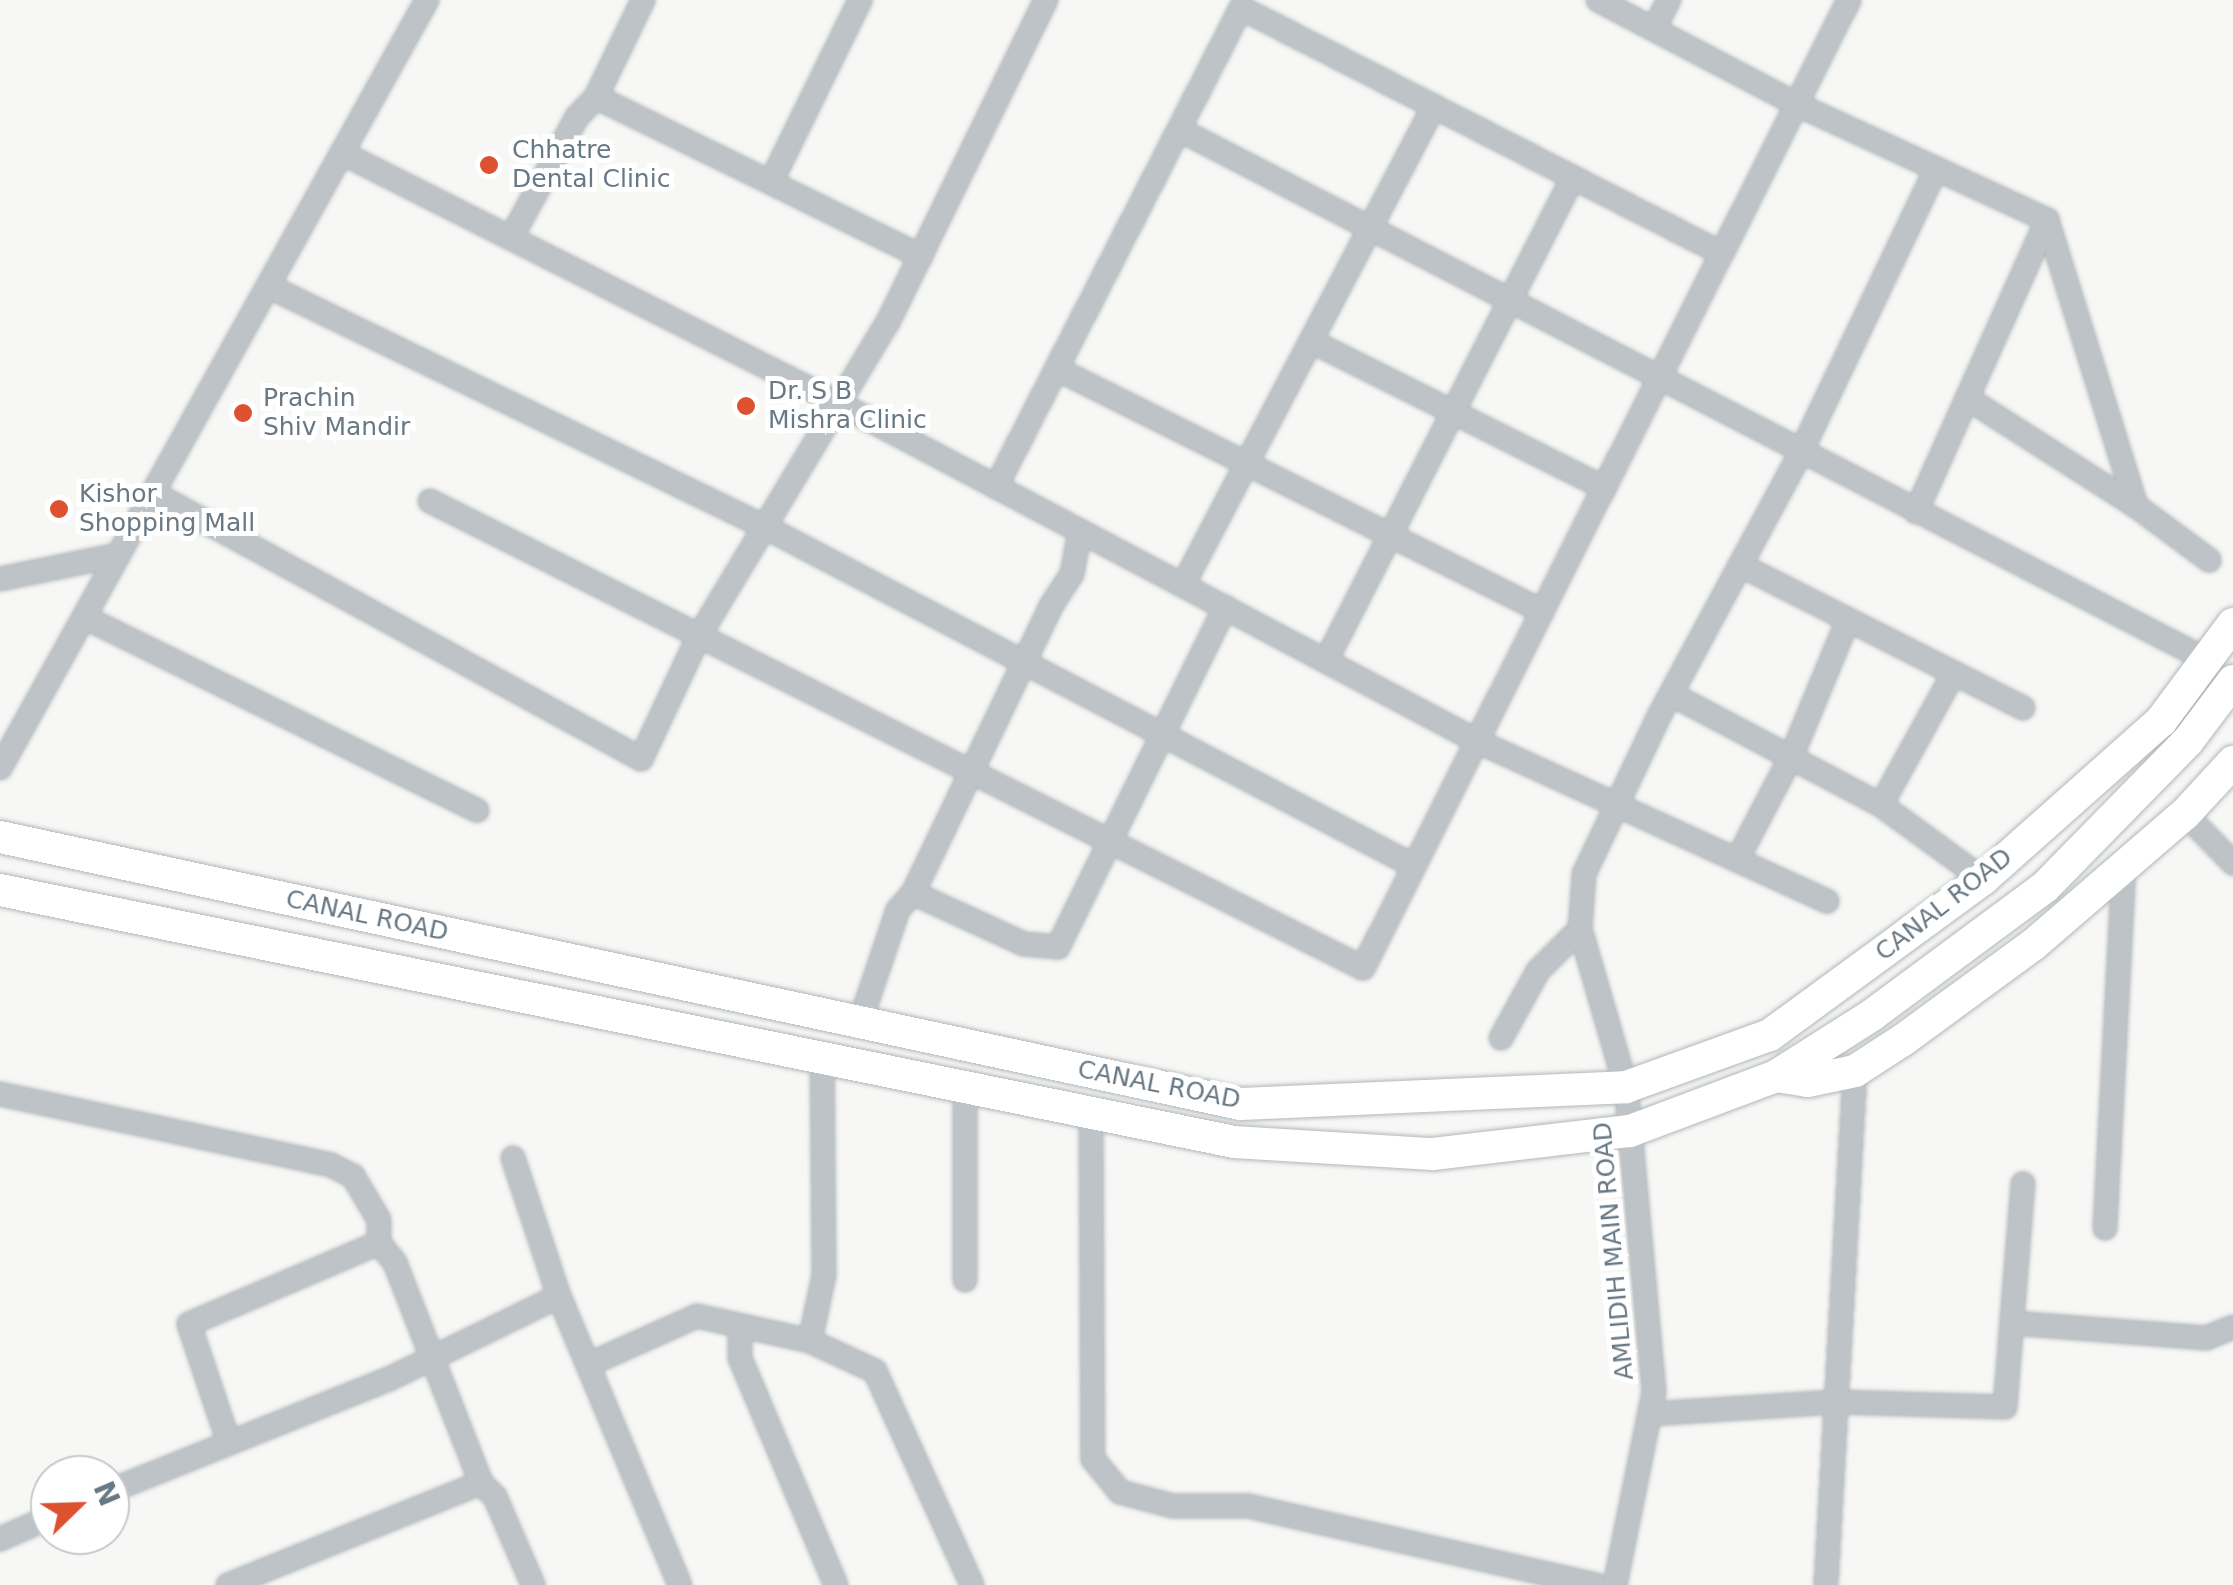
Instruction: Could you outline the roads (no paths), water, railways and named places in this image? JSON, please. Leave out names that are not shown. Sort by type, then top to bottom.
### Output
[{"type":"main road","name":"CANAL ROAD","points":[[0,838],[1240,1104],[1626,1087],[1770,1035],[1983,879],[2162,721],[2233,624]]},
{"type":"main road","name":"CANAL ROAD","points":[[0,890],[1234,1142],[1432,1154],[1630,1131],[1776,1076],[1872,1016],[2045,887],[2188,740],[2233,680]]},
{"type":"main road","points":[[1776,1076],[1808,1081],[1856,1071],[1995,974],[2184,814],[2233,762]]},
{"type":"street","points":[[0,768],[427,0]]},
{"type":"street","points":[[511,238],[577,117],[596,97],[643,0]]},
{"type":"street","points":[[770,182],[860,0]]},
{"type":"street","points":[[153,493],[641,760],[700,636],[836,402],[888,322],[1046,0]]},
{"type":"street","points":[[1598,0],[1796,104],[2047,220],[2136,506]]},
{"type":"street","points":[[1654,29],[1669,0]]},
{"type":"street","points":[[430,502],[1362,968],[1849,0]]},
{"type":"street","points":[[996,486],[1061,371],[1241,8],[1572,180],[1722,253]]},
{"type":"street","points":[[596,97],[921,256]]},
{"type":"street","points":[[1183,586],[1433,108]]},
{"type":"street","points":[[1180,130],[2207,660]]},
{"type":"street","points":[[342,153],[836,402],[1477,741],[1827,901]]},
{"type":"street","points":[[1501,1038],[1538,971],[1580,929],[1584,874],[1671,694],[1801,452],[1936,169]]},
{"type":"street","points":[[1326,661],[1572,180]]},
{"type":"street","points":[[1916,512],[2047,220]]},
{"type":"street","points":[[268,286],[764,526],[1025,667],[1414,866]]},
{"type":"street","points":[[1313,342],[1604,488]]},
{"type":"street","points":[[1061,371],[1542,611]]},
{"type":"street","points":[[1967,398],[2136,506],[2209,560]]},
{"type":"street","points":[[860,1022],[898,910],[913,893],[1072,574],[1080,531]]},
{"type":"street","points":[[0,579],[118,555]]},
{"type":"street","points":[[1740,566],[2023,708]]},
{"type":"street","points":[[913,893],[1050,950],[1068,930],[1225,608]]},
{"type":"street","points":[[84,617],[477,810]]},
{"type":"street","points":[[1737,860],[1792,755],[1848,620]]},
{"type":"street","points":[[1881,805],[1954,673]]},
{"type":"street","points":[[1671,694],[1881,805],[1983,879]]},
{"type":"street","points":[[2184,814],[2233,863]]},
{"type":"street","points":[[2105,1228],[2124,865]]},
{"type":"street","name":"AMLIDIH MAIN ROAD","points":[[1580,929],[1626,1087],[1654,1392],[1615,1585]]},
{"type":"street","points":[[810,1341],[824,1275],[822,1058]]},
{"type":"street","points":[[1826,1585],[1856,1071]]},
{"type":"street","points":[[965,1087],[965,1280]]},
{"type":"street","points":[[0,1094],[331,1165],[353,1176],[380,1220],[379,1243],[395,1263],[481,1483],[495,1497],[534,1585]]},
{"type":"street","points":[[1091,1113],[1093,1459],[1120,1492],[1172,1506],[1248,1506],[1596,1585]]},
{"type":"street","points":[[513,1158],[559,1296],[592,1363],[680,1585]]},
{"type":"street","points":[[1650,1414],[1836,1402],[2006,1406],[2023,1184]]},
{"type":"street","points":[[228,1440],[189,1324],[379,1243]]},
{"type":"street","points":[[130,1482],[228,1440],[390,1379],[559,1296]]},
{"type":"street","points":[[592,1363],[697,1316],[810,1341],[875,1371],[972,1585]]},
{"type":"street","points":[[2012,1323],[2206,1338],[2233,1327]]},
{"type":"street","points":[[740,1328],[740,1358],[836,1585]]},
{"type":"street","points":[[228,1585],[481,1483]]},
{"type":"street","points":[[0,1538],[30,1525]]},
{"type":"place","name":"Chhatre Dental Clinic","points":[[489,165]]},
{"type":"place","name":"Dr. S B Mishra Clinic","points":[[746,406]]},
{"type":"place","name":"Prachin Shiv Mandir","points":[[243,413]]},
{"type":"place","name":"Kishor Shopping Mall","points":[[59,509]]}]
